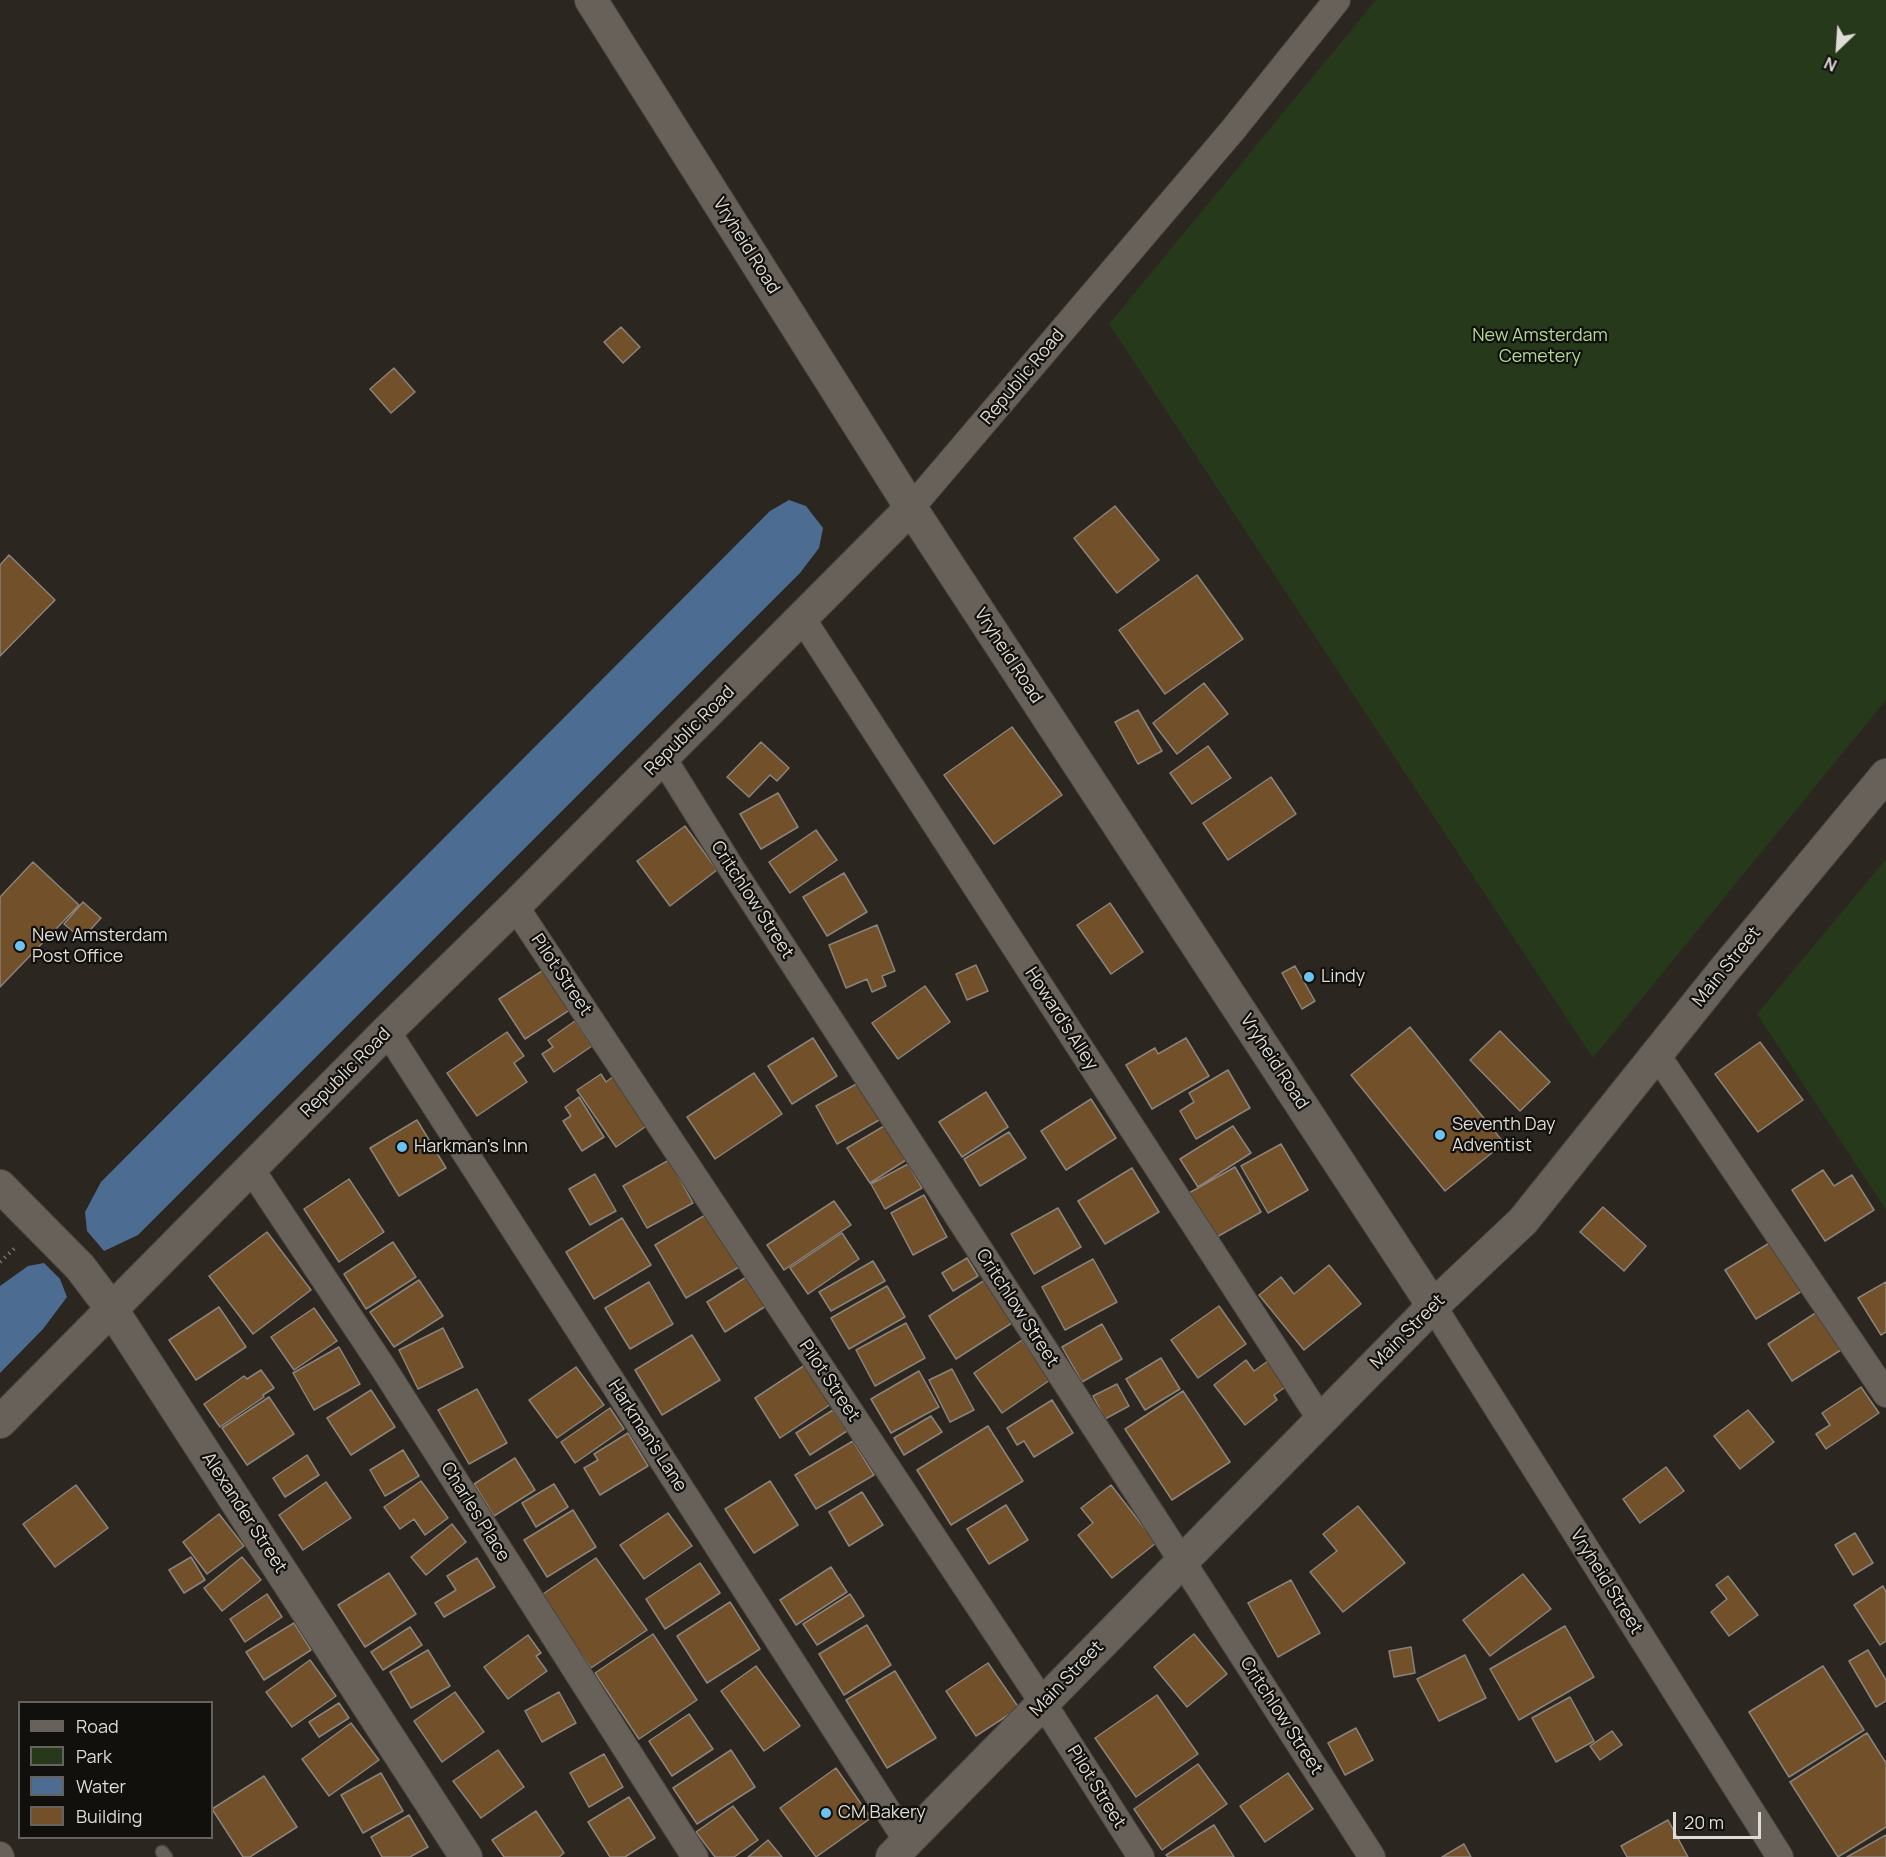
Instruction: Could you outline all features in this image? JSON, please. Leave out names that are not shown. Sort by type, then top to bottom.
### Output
[{"type":"street","name":"Vryheid Road","points":[[591,0],[911,508],[1433,1306]]},
{"type":"street","name":"Republic Road","points":[[0,1422],[387,1031],[515,906],[911,508],[1224,140],[1337,0]]},
{"type":"street","name":"Howard's Alley","points":[[802,618],[1321,1420]]},
{"type":"street","name":"Critchlow Street","points":[[663,758],[732,869],[1372,1857]]},
{"type":"street","name":"Main Street","points":[[900,1849],[1433,1306],[1523,1221],[1725,969],[1886,775]]},
{"type":"street","name":"Pilot Street","points":[[515,906],[1043,1703],[1141,1857]]},
{"type":"street","name":"Harkman's Lane","points":[[387,1031],[900,1849]]},
{"type":"street","points":[[1658,1055],[1886,1394]]},
{"type":"street","name":"Charles Place","points":[[251,1169],[382,1366],[695,1857]]},
{"type":"street","name":"Alexander Street","points":[[0,1186],[80,1267],[111,1308],[466,1857]]},
{"type":"street","name":"Vryheid Street","points":[[1433,1306],[1780,1857]]},
{"type":"green space","name":"New Amsterdam Cemetery","points":[[1376,0],[1886,0],[1886,700],[1593,1058],[1109,324]]},
{"type":"green space","points":[[1886,859],[1886,1210],[1757,1014]]},
{"type":"water","points":[[789,500],[806,506],[823,528],[819,548],[800,573],[138,1235],[104,1251],[87,1231],[85,1212],[101,1182],[770,511]]},
{"type":"water","points":[[44,1263],[60,1279],[67,1297],[43,1329],[0,1373],[0,1286],[28,1266]]},
{"type":"building","points":[[621,327],[640,347],[623,363],[604,342]]},
{"type":"building","points":[[394,368],[415,392],[391,413],[370,389]]},
{"type":"building","points":[[1115,506],[1159,560],[1117,593],[1074,538]]},
{"type":"building","points":[[9,555],[55,600],[0,656],[0,565]]},
{"type":"building","points":[[1197,575],[1243,639],[1165,694],[1119,630]]},
{"type":"building","points":[[1204,683],[1228,714],[1177,754],[1153,723]]},
{"type":"building","points":[[1138,710],[1162,751],[1138,764],[1115,722]]},
{"type":"building","points":[[1012,727],[1062,795],[994,844],[944,775]]},
{"type":"building","points":[[761,742],[789,768],[777,781],[770,775],[749,797],[727,777]]},
{"type":"building","points":[[1208,746],[1231,778],[1192,804],[1170,773]]},
{"type":"building","points":[[1271,777],[1296,814],[1228,860],[1203,823]]},
{"type":"building","points":[[778,793],[798,827],[761,849],[740,814]]},
{"type":"building","points":[[685,826],[717,870],[670,906],[637,861]]},
{"type":"building","points":[[816,830],[837,860],[790,893],[769,862]]},
{"type":"building","name":"New Amsterdam Post Office","points":[[33,862],[79,905],[0,987],[0,897]]},
{"type":"building","points":[[844,873],[867,912],[827,936],[803,897]]},
{"type":"building","points":[[83,902],[101,918],[82,939],[64,924]]},
{"type":"building","points":[[1110,903],[1143,952],[1111,974],[1077,925]]},
{"type":"building","points":[[877,925],[895,971],[882,976],[886,986],[872,992],[867,979],[846,988],[829,945]]},
{"type":"building","points":[[976,965],[988,991],[967,1000],[956,974]]},
{"type":"building","points":[[1295,966],[1315,1001],[1302,1009],[1282,973]]},
{"type":"building","points":[[545,969],[571,1009],[525,1039],[499,999]]},
{"type":"building","points":[[925,986],[950,1022],[898,1059],[872,1023]]},
{"type":"building","points":[[575,1021],[592,1046],[554,1072],[542,1054],[553,1047],[548,1040]]},
{"type":"building","points":[[1410,1027],[1504,1143],[1445,1191],[1351,1075]]},
{"type":"building","points":[[1500,1031],[1550,1082],[1520,1111],[1470,1060]]},
{"type":"building","points":[[507,1032],[524,1056],[514,1063],[527,1082],[477,1116],[447,1073]]},
{"type":"building","points":[[813,1038],[837,1076],[792,1104],[768,1066]]},
{"type":"building","points":[[1186,1038],[1209,1076],[1152,1109],[1126,1065],[1155,1048],[1158,1054]]},
{"type":"building","points":[[1760,1042],[1803,1100],[1758,1132],[1715,1074]]},
{"type":"building","points":[[1228,1070],[1250,1108],[1196,1139],[1180,1111],[1194,1102],[1189,1093]]},
{"type":"building","points":[[754,1073],[782,1114],[715,1159],[687,1117]]},
{"type":"building","points":[[601,1074],[606,1082],[614,1076],[648,1125],[616,1147],[577,1090]]},
{"type":"building","points":[[860,1082],[881,1119],[837,1144],[816,1106]]},
{"type":"building","points":[[986,1092],[1008,1127],[962,1157],[939,1122]]},
{"type":"building","points":[[579,1097],[604,1137],[582,1151],[563,1121],[571,1116],[565,1107]]},
{"type":"building","points":[[1091,1099],[1116,1138],[1066,1170],[1041,1131]]},
{"type":"building","points":[[417,1120],[446,1168],[399,1196],[370,1148]]},
{"type":"building","points":[[884,1126],[906,1160],[870,1183],[847,1148]]},
{"type":"building","points":[[1233,1126],[1251,1153],[1198,1187],[1180,1159]]},
{"type":"building","points":[[1009,1132],[1026,1158],[980,1186],[964,1159]]},
{"type":"building","points":[[1281,1144],[1308,1190],[1268,1213],[1241,1166]]},
{"type":"building","points":[[669,1160],[693,1203],[647,1228],[623,1186]]},
{"type":"building","points":[[908,1164],[922,1188],[885,1209],[871,1184]]},
{"type":"building","points":[[1235,1167],[1261,1212],[1215,1238],[1189,1193]]},
{"type":"building","points":[[1132,1168],[1159,1212],[1105,1244],[1078,1201]]},
{"type":"building","points":[[1823,1170],[1834,1186],[1852,1175],[1874,1210],[1825,1241],[1792,1190]]},
{"type":"building","points":[[595,1174],[616,1211],[590,1225],[569,1189]]},
{"type":"building","points":[[349,1179],[384,1232],[339,1262],[304,1209]]},
{"type":"building","points":[[924,1195],[947,1237],[913,1255],[891,1213]]},
{"type":"building","points":[[834,1201],[851,1225],[784,1270],[767,1245]]},
{"type":"building","points":[[1603,1207],[1646,1246],[1624,1271],[1580,1232]]},
{"type":"building","points":[[1058,1208],[1081,1247],[1034,1274],[1011,1234]]},
{"type":"building","points":[[707,1214],[739,1267],[686,1298],[655,1245]]},
{"type":"building","points":[[622,1218],[651,1265],[594,1299],[566,1252]]},
{"type":"building","points":[[267,1232],[311,1290],[253,1334],[209,1276]]},
{"type":"building","points":[[842,1233],[859,1259],[808,1294],[790,1268]]},
{"type":"building","points":[[393,1242],[416,1277],[366,1309],[344,1274]]},
{"type":"building","points":[[1771,1242],[1802,1291],[1756,1319],[1725,1270]]},
{"type":"building","points":[[967,1258],[978,1276],[953,1291],[942,1273]]},
{"type":"building","points":[[1093,1259],[1117,1302],[1065,1330],[1042,1287]]},
{"type":"building","points":[[873,1261],[885,1281],[831,1311],[819,1292]]},
{"type":"building","points":[[1329,1265],[1361,1304],[1304,1350],[1259,1295],[1281,1277],[1294,1294]]},
{"type":"building","points":[[748,1276],[766,1306],[725,1332],[707,1302]]},
{"type":"building","points":[[988,1278],[1015,1321],[956,1359],[929,1316]]},
{"type":"building","points":[[419,1280],[443,1316],[394,1347],[370,1312]]},
{"type":"building","points":[[649,1282],[673,1324],[630,1349],[605,1308]]},
{"type":"building","points":[[1886,1282],[1886,1332],[1881,1335],[1858,1298]]},
{"type":"building","points":[[887,1286],[905,1317],[849,1349],[831,1318]]},
{"type":"building","points":[[1219,1306],[1246,1344],[1198,1378],[1171,1340]]},
{"type":"building","points":[[219,1307],[246,1347],[196,1380],[169,1340]]},
{"type":"building","points":[[314,1308],[337,1341],[294,1370],[271,1337]]},
{"type":"building","points":[[1820,1310],[1844,1348],[1792,1381],[1768,1344]]},
{"type":"building","points":[[906,1323],[925,1358],[875,1386],[856,1350]]},
{"type":"building","points":[[1102,1324],[1122,1359],[1082,1382],[1062,1347]]},
{"type":"building","points":[[443,1328],[463,1367],[418,1389],[399,1350]]},
{"type":"building","points":[[692,1335],[720,1380],[662,1415],[635,1370]]},
{"type":"building","points":[[1022,1340],[1050,1380],[1002,1413],[974,1373]]},
{"type":"building","points":[[339,1347],[360,1384],[314,1410],[293,1373]]},
{"type":"building","points":[[1161,1358],[1180,1389],[1145,1410],[1126,1379]]},
{"type":"building","points":[[1246,1360],[1254,1371],[1268,1361],[1287,1386],[1274,1395],[1277,1400],[1245,1425],[1214,1385]]},
{"type":"building","points":[[805,1365],[831,1404],[780,1438],[755,1398]]},
{"type":"building","points":[[576,1367],[604,1405],[557,1438],[529,1400]]},
{"type":"building","points":[[952,1369],[974,1410],[950,1422],[929,1380]]},
{"type":"building","points":[[261,1370],[274,1388],[220,1427],[204,1404],[244,1376],[247,1379]]},
{"type":"building","points":[[919,1371],[939,1407],[891,1433],[871,1399]]},
{"type":"building","points":[[1117,1384],[1129,1406],[1105,1419],[1093,1396]]},
{"type":"building","points":[[1861,1387],[1879,1413],[1826,1449],[1816,1434],[1830,1425],[1822,1413]]},
{"type":"building","points":[[477,1389],[507,1443],[469,1464],[438,1410]]},
{"type":"building","points":[[371,1390],[395,1427],[351,1455],[327,1418]]},
{"type":"building","points":[[1183,1391],[1230,1462],[1172,1500],[1125,1429]]},
{"type":"building","points":[[269,1397],[294,1434],[247,1465],[222,1428]]},
{"type":"building","points":[[1052,1400],[1073,1433],[1034,1457],[1024,1441],[1017,1445],[1007,1428]]},
{"type":"building","points":[[610,1408],[624,1429],[575,1463],[561,1442]]},
{"type":"building","points":[[833,1410],[847,1431],[810,1455],[796,1433]]},
{"type":"building","points":[[1748,1410],[1774,1442],[1740,1469],[1714,1436]]},
{"type":"building","points":[[931,1416],[942,1432],[904,1455],[894,1438]]},
{"type":"building","points":[[988,1426],[1023,1481],[951,1525],[917,1470]]},
{"type":"building","points":[[628,1433],[648,1466],[600,1495],[584,1468],[598,1460],[594,1454]]},
{"type":"building","points":[[853,1441],[874,1475],[816,1509],[795,1475]]},
{"type":"building","points":[[403,1450],[419,1476],[385,1496],[370,1470]]},
{"type":"building","points":[[307,1455],[319,1475],[285,1497],[273,1478]]},
{"type":"building","points":[[515,1458],[535,1490],[494,1516],[474,1484]]},
{"type":"building","points":[[1666,1467],[1684,1491],[1640,1523],[1623,1499]]},
{"type":"building","points":[[421,1481],[448,1518],[425,1535],[414,1519],[400,1529],[384,1507]]},
{"type":"building","points":[[770,1481],[798,1525],[754,1553],[725,1509]]},
{"type":"building","points":[[326,1482],[351,1518],[303,1550],[279,1515]]},
{"type":"building","points":[[554,1484],[568,1507],[536,1527],[522,1503]]},
{"type":"building","points":[[76,1485],[108,1528],[55,1567],[23,1524]]},
{"type":"building","points":[[1111,1485],[1156,1543],[1112,1578],[1078,1535],[1093,1523],[1081,1508]]},
{"type":"building","points":[[862,1492],[883,1525],[849,1546],[829,1512]]},
{"type":"building","points":[[1006,1505],[1028,1540],[989,1564],[967,1529]]},
{"type":"building","points":[[1358,1506],[1405,1563],[1343,1612],[1310,1572],[1337,1551],[1323,1534]]},
{"type":"building","points":[[573,1510],[596,1547],[547,1577],[524,1540]]},
{"type":"building","points":[[668,1513],[692,1546],[644,1579],[620,1545]]},
{"type":"building","points":[[219,1514],[244,1546],[207,1574],[183,1542]]},
{"type":"building","points":[[452,1524],[466,1542],[426,1575],[411,1557]]},
{"type":"building","points":[[1855,1533],[1873,1563],[1853,1575],[1835,1545]]},
{"type":"building","points":[[191,1557],[205,1580],[184,1593],[169,1570]]},
{"type":"building","points":[[242,1557],[261,1580],[222,1611],[204,1588]]},
{"type":"building","points":[[477,1558],[495,1587],[444,1617],[435,1603],[456,1590],[447,1576]]},
{"type":"building","points":[[596,1558],[647,1630],[591,1668],[540,1596]]},
{"type":"building","points":[[700,1563],[720,1593],[665,1629],[646,1599]]},
{"type":"building","points":[[831,1567],[847,1592],[796,1625],[780,1600]]},
{"type":"building","points":[[389,1573],[416,1614],[365,1647],[338,1605]]},
{"type":"building","points":[[1523,1574],[1551,1609],[1490,1656],[1463,1620]]},
{"type":"building","points":[[1728,1576],[1758,1615],[1729,1636],[1711,1612],[1727,1599],[1716,1585]]},
{"type":"building","points":[[1291,1580],[1320,1633],[1278,1657],[1248,1603]]},
{"type":"building","points":[[1883,1586],[1886,1592],[1886,1641],[1880,1645],[1854,1605]]},
{"type":"building","points":[[267,1594],[282,1617],[245,1642],[230,1619]]},
{"type":"building","points":[[850,1594],[864,1616],[817,1645],[803,1624]]},
{"type":"building","points":[[730,1602],[760,1649],[707,1683],[677,1636]]},
{"type":"building","points":[[294,1623],[311,1650],[264,1680],[246,1652]]},
{"type":"building","points":[[867,1625],[891,1665],[844,1695],[819,1654]]},
{"type":"building","points":[[1565,1626],[1594,1677],[1519,1720],[1490,1669]]},
{"type":"building","points":[[410,1627],[422,1645],[383,1670],[371,1652]]},
{"type":"building","points":[[653,1634],[697,1700],[639,1739],[595,1673]]},
{"type":"building","points":[[1194,1634],[1227,1674],[1187,1707],[1154,1667]]},
{"type":"building","points":[[528,1635],[541,1653],[536,1656],[547,1671],[508,1699],[484,1667]]},
{"type":"building","points":[[1411,1647],[1415,1673],[1394,1677],[1389,1651]]},
{"type":"building","points":[[428,1650],[450,1686],[411,1708],[390,1672]]},
{"type":"building","points":[[1868,1650],[1886,1680],[1886,1701],[1876,1707],[1849,1661]]},
{"type":"building","points":[[1465,1655],[1486,1698],[1439,1721],[1417,1679]]},
{"type":"building","points":[[310,1660],[336,1696],[292,1727],[266,1692]]},
{"type":"building","points":[[988,1663],[1019,1708],[976,1736],[946,1691]]},
{"type":"building","points":[[756,1666],[800,1726],[764,1751],[721,1691]]},
{"type":"building","points":[[1823,1666],[1864,1730],[1789,1777],[1749,1712]]},
{"type":"building","points":[[895,1671],[936,1738],[887,1768],[846,1700]]},
{"type":"building","points":[[455,1692],[484,1732],[442,1762],[414,1721]]},
{"type":"building","points":[[559,1692],[576,1723],[542,1742],[525,1711]]},
{"type":"building","points":[[1157,1695],[1198,1754],[1136,1797],[1095,1738]]},
{"type":"building","points":[[1570,1697],[1594,1741],[1556,1762],[1532,1718]]},
{"type":"building","points":[[339,1703],[349,1718],[319,1737],[309,1722]]},
{"type":"building","points":[[689,1714],[713,1749],[672,1776],[649,1741]]},
{"type":"building","points":[[351,1723],[379,1760],[329,1796],[302,1759]]},
{"type":"building","points":[[1356,1728],[1373,1760],[1345,1775],[1328,1743]]},
{"type":"building","points":[[1612,1731],[1622,1745],[1600,1760],[1590,1746]]},
{"type":"building","points":[[1867,1733],[1886,1763],[1886,1827],[1838,1857],[1790,1782]]},
{"type":"building","points":[[498,1750],[524,1787],[481,1818],[453,1781]]},
{"type":"building","points":[[731,1750],[755,1787],[697,1824],[673,1788]]},
{"type":"building","points":[[604,1754],[623,1787],[589,1807],[570,1773]]},
{"type":"building","points":[[1198,1764],[1227,1804],[1162,1850],[1134,1809]]},
{"type":"building","name":"CM Bakery","points":[[836,1768],[871,1818],[816,1857],[780,1808]]},
{"type":"building","points":[[381,1773],[403,1811],[363,1833],[341,1795]]},
{"type":"building","points":[[1288,1773],[1313,1809],[1265,1842],[1240,1806]]},
{"type":"building","points":[[264,1776],[297,1827],[250,1857],[243,1857],[213,1808]]},
{"type":"building","points":[[629,1797],[655,1838],[625,1857],[610,1857],[588,1822]]},
{"type":"building","points":[[733,1806],[758,1840],[734,1857],[715,1857],[696,1832]]},
{"type":"building","points":[[536,1811],[564,1853],[559,1857],[504,1857],[492,1840]]},
{"type":"building","points":[[409,1815],[428,1847],[410,1857],[382,1857],[371,1837]]},
{"type":"building","points":[[1668,1820],[1688,1857],[1627,1857],[1621,1846]]},
{"type":"building","points":[[1214,1825],[1234,1857],[1168,1857],[1166,1855]]},
{"type":"building","points":[[1886,1835],[1886,1857],[1847,1857]]},
{"type":"building","points":[[768,1840],[782,1857],[748,1857]]},
{"type":"building","points":[[1464,1844],[1471,1857],[1442,1857]]},
{"type":"place","name":"New Amsterdam Post Office","points":[[20,946]]},
{"type":"place","name":"Lindy","points":[[1309,977]]},
{"type":"place","name":"Seventh Day Adventist","points":[[1440,1135]]},
{"type":"place","name":"Harkman's Inn","points":[[402,1147]]},
{"type":"place","name":"CM Bakery","points":[[826,1813]]}]
